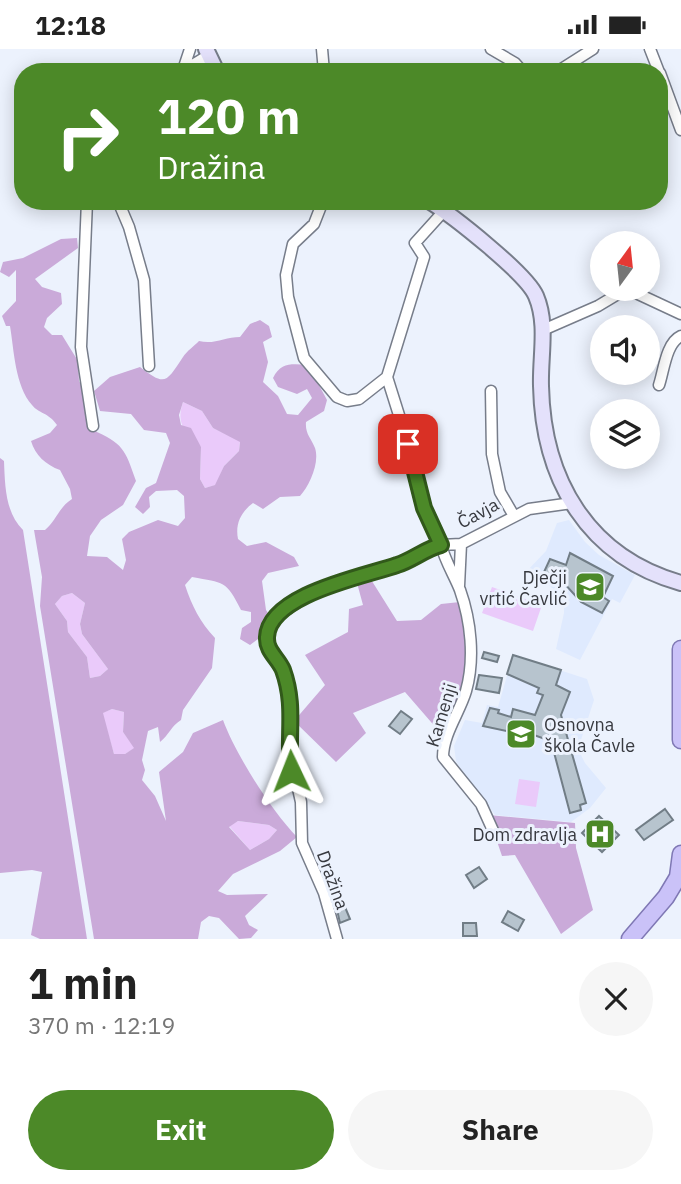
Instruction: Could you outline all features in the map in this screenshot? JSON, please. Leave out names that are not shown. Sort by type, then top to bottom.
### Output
[{"type":"main road","points":[[440,210],[502,258],[527,282],[538,302],[543,330],[542,409],[551,456],[559,479],[587,527],[622,558],[641,569],[681,583]]},
{"type":"main road","points":[[681,649],[681,740]]},
{"type":"main road","points":[[630,939],[679,880],[681,854]]},
{"type":"street","points":[[491,49],[515,63]]},
{"type":"street","points":[[570,63],[593,49]]},
{"type":"street","points":[[193,63],[208,52]]},
{"type":"street","points":[[668,94],[681,130]]},
{"type":"street","points":[[87,210],[81,347],[93,426]]},
{"type":"street","points":[[122,210],[144,280],[149,366]]},
{"type":"street","points":[[319,210],[314,224],[293,244],[286,275],[288,297],[304,358],[337,397],[347,401],[359,399],[387,377],[424,257],[415,243],[443,212]]},
{"type":"street","points":[[543,330],[598,306],[623,291],[636,293],[681,314]]},
{"type":"street","points":[[660,382],[671,345],[681,336]]},
{"type":"street","name":"Čavja","points":[[387,377],[415,466],[424,508],[441,545],[461,544],[529,509],[566,506],[572,503]]},
{"type":"street","points":[[492,391],[492,454],[500,492],[514,516]]},
{"type":"street","name":"Kamenji","points":[[459,590],[461,544]]},
{"type":"street","name":"Kamenji","points":[[441,545],[459,590],[470,633],[470,672],[466,691],[447,739],[443,757],[481,804],[495,835]]},
{"type":"street","name":"Dražina","points":[[337,939],[331,927],[330,909],[302,843],[301,802],[291,771],[289,752],[292,699],[282,667],[268,648],[267,635],[274,618],[317,589],[400,564],[428,548],[441,545]]},
{"type":"shaded area","points":[[77,238],[78,248],[35,279],[42,287],[61,293],[62,304],[47,318],[44,327],[52,335],[62,335],[78,361],[79,381],[94,410],[92,430],[122,448],[136,481],[123,505],[101,520],[90,536],[87,556],[107,557],[123,570],[126,560],[122,539],[129,532],[158,520],[178,526],[185,518],[184,496],[177,490],[156,491],[149,497],[150,507],[143,514],[135,507],[146,488],[156,483],[170,443],[166,433],[144,430],[131,414],[100,411],[94,391],[110,377],[140,367],[155,377],[165,379],[199,341],[240,337],[250,324],[260,320],[269,326],[272,337],[263,342],[268,362],[263,382],[278,396],[287,414],[298,415],[312,398],[307,389],[297,394],[278,387],[273,378],[280,369],[288,365],[308,365],[327,400],[324,411],[306,422],[316,460],[313,474],[303,492],[300,496],[280,497],[263,509],[253,503],[242,514],[238,523],[238,539],[247,546],[266,542],[294,557],[299,566],[268,573],[262,581],[266,610],[272,619],[266,626],[262,640],[258,639],[250,645],[240,639],[242,628],[251,622],[251,612],[241,610],[227,588],[218,582],[192,577],[185,585],[188,593],[201,620],[215,638],[212,668],[183,710],[181,720],[160,742],[158,727],[148,731],[142,760],[145,770],[142,780],[155,796],[166,821],[159,772],[183,752],[193,733],[223,720],[255,781],[297,837],[280,851],[233,874],[218,891],[227,895],[268,894],[245,916],[249,925],[258,930],[251,938],[239,939],[219,918],[209,916],[201,922],[198,939],[94,939],[40,606],[42,577],[34,530],[45,530],[72,499],[60,470],[42,459],[31,441],[50,433],[57,425],[35,408],[26,397],[16,367],[10,326],[6,326],[2,316],[16,301],[16,270],[9,277],[0,272],[3,262],[23,258],[61,239]],"holes":[[[183,402],[202,411],[213,428],[240,442],[239,451],[224,466],[215,485],[205,488],[200,479],[201,447],[191,428],[181,425],[179,415]],[[72,593],[85,603],[80,624],[82,634],[108,669],[100,676],[90,678],[87,657],[68,632],[67,621],[55,604],[62,596]],[[112,709],[124,712],[123,732],[134,748],[125,754],[114,754],[103,713]],[[238,821],[269,825],[277,830],[269,839],[250,850],[229,827]]]},
{"type":"shaded area","points":[[183,402],[202,411],[213,428],[240,441],[239,451],[224,466],[216,485],[205,488],[200,479],[201,447],[181,423]]},
{"type":"shaded area","points":[[0,458],[4,461],[9,507],[23,530],[87,939],[40,939],[31,935],[42,872],[32,870],[0,873]]},
{"type":"shaded area","name":"Dječji vrtić Čavlić","points":[[569,520],[585,542],[599,555],[635,575],[620,603],[612,599],[580,660],[556,649],[564,600],[547,583],[526,572],[546,551],[557,523]]},
{"type":"shaded area","points":[[370,578],[397,621],[421,620],[441,604],[460,602],[467,635],[467,675],[444,737],[405,692],[353,713],[366,733],[336,762],[294,721],[325,685],[305,655],[348,632],[349,609],[363,605],[357,583]]},
{"type":"shaded area","points":[[492,587],[542,605],[533,631],[482,613]]},
{"type":"shaded area","points":[[72,593],[85,603],[80,624],[82,634],[108,669],[100,676],[90,678],[87,657],[68,632],[67,621],[55,604],[62,596]]},
{"type":"shaded area","name":"Osnovna škola Čavle","points":[[513,655],[587,679],[594,700],[578,749],[585,763],[606,788],[590,808],[571,822],[495,815],[456,761],[454,746],[465,720],[482,723],[487,705],[498,707]]},
{"type":"shaded area","points":[[112,709],[124,712],[123,732],[135,748],[125,754],[114,754],[102,713]]},
{"type":"shaded area","points":[[519,779],[540,782],[536,807],[515,804]]},
{"type":"shaded area","points":[[488,815],[575,823],[576,848],[593,910],[561,934],[515,855],[502,856]]},
{"type":"shaded area","points":[[238,821],[269,825],[277,830],[269,839],[250,850],[229,826]]},
{"type":"building","points":[[570,553],[613,576],[603,597],[609,601],[602,613],[581,602],[564,583],[544,572],[550,559],[566,565]]},
{"type":"building","points":[[484,652],[499,656],[497,662],[482,658]]},
{"type":"building","points":[[513,655],[561,670],[556,685],[570,692],[561,715],[586,803],[580,805],[581,810],[570,813],[551,741],[531,734],[530,736],[483,726],[490,708],[511,717],[513,709],[535,715],[543,695],[537,693],[539,688],[507,674]]},
{"type":"building","points":[[479,675],[502,678],[499,693],[476,689]]},
{"type":"building","points":[[401,711],[412,719],[400,734],[389,726]]},
{"type":"building","points":[[665,809],[673,820],[644,840],[636,830]]},
{"type":"building","name":"Dom zdravlja","points":[[599,816],[619,835],[602,852],[582,833]]},
{"type":"building","points":[[479,867],[487,879],[474,888],[466,875]]},
{"type":"building","points":[[345,907],[350,919],[340,923],[337,910]]},
{"type":"building","points":[[508,911],[524,920],[518,931],[502,922]]},
{"type":"building","points":[[463,923],[476,923],[477,936],[463,936]]},
{"type":"place","name":"Dječji vrtić Čavlić","points":[[590,587]]},
{"type":"place","name":"Osnovna škola Čavle","points":[[521,734]]},
{"type":"place","name":"Dom zdravlja","points":[[600,834]]},
{"type":"route","points":[[291,771],[289,752],[292,699],[282,667],[268,648],[267,635],[274,618],[317,589],[400,564],[428,548],[441,545],[424,508],[408,444]]}]
